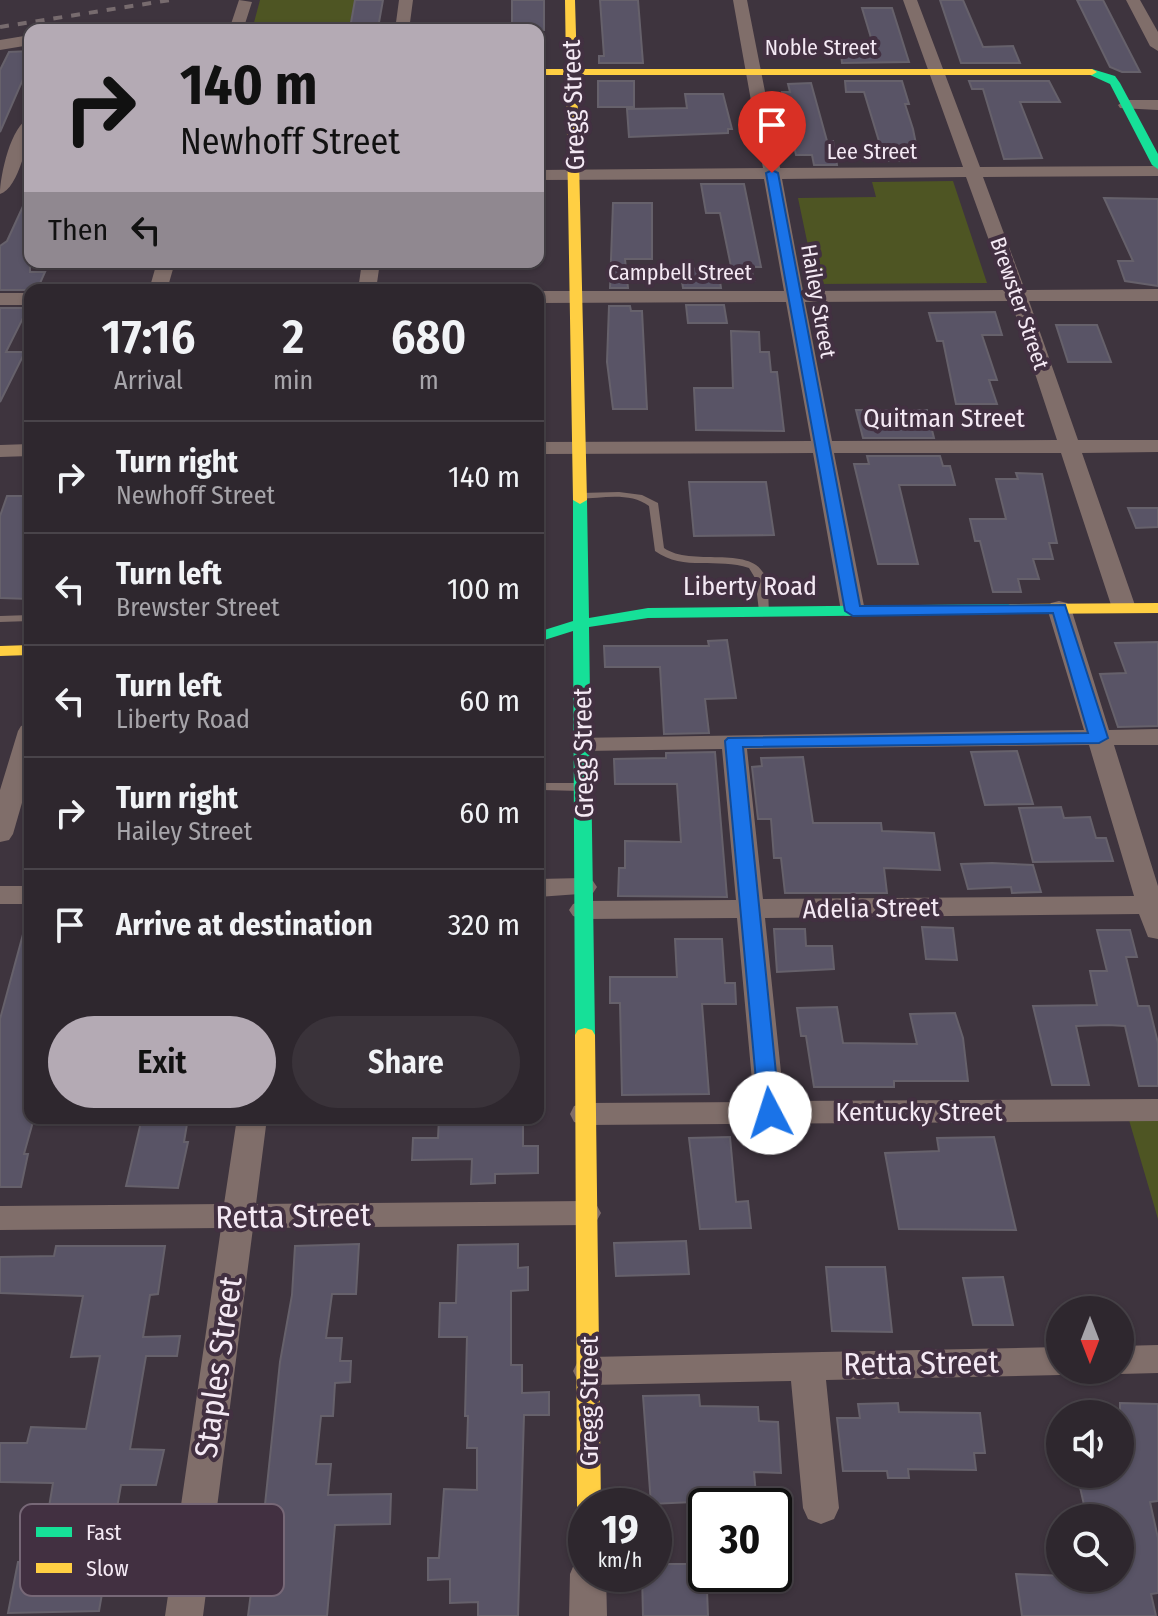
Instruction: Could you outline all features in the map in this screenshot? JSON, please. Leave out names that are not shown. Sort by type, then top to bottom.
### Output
[{"type":"street","points":[[403,24],[406,0]]},
{"type":"street","name":"Gregg Street","points":[[570,0],[580,448],[589,1488]]},
{"type":"street","name":"Hailey Street","points":[[740,0],[853,611]]},
{"type":"street","name":"Brewster Street","points":[[910,0],[1018,295],[1124,608]]},
{"type":"street","points":[[238,24],[245,2]]},
{"type":"street","points":[[1136,6],[1158,13]]},
{"type":"street","points":[[1136,6],[1158,46]]},
{"type":"street","points":[[0,45],[24,41]]},
{"type":"street","name":"Noble Street","points":[[544,72],[1081,71],[1104,74],[1115,83],[1126,105]]},
{"type":"street","points":[[1158,105],[1126,105],[1158,168]]},
{"type":"street","points":[[2,180],[24,135]]},
{"type":"street","name":"Lee Street","points":[[544,175],[1158,168]]},
{"type":"street","points":[[2,180],[24,177]]},
{"type":"street","name":"Campbell Street","points":[[544,297],[1158,295]]},
{"type":"street","points":[[0,299],[24,299]]},
{"type":"street","name":"Quitman Street","points":[[544,448],[1158,446]]},
{"type":"street","points":[[0,451],[24,450]]},
{"type":"street","points":[[1059,608],[1155,914]]},
{"type":"street","name":"Liberty Road","points":[[544,635],[580,624],[648,613],[1158,608]]},
{"type":"street","points":[[0,651],[24,650]]},
{"type":"street","points":[[583,743],[1158,737]]},
{"type":"street","points":[[734,741],[770,1113]]},
{"type":"street","points":[[0,834],[24,752]]},
{"type":"street","name":"Adelia Street","points":[[544,889],[583,899],[751,909],[1155,914]]},
{"type":"street","points":[[0,895],[24,895]]},
{"type":"street","name":"Kentucky Street","points":[[585,1114],[1158,1110]]},
{"type":"street","name":"Staples Street","points":[[199,1504],[251,1124]]},
{"type":"street","name":"Retta Street","points":[[0,1218],[585,1213]]},
{"type":"street","points":[[1134,1360],[1158,1359]]},
{"type":"street","name":"Retta Street","points":[[590,1371],[1046,1361]]},
{"type":"street","points":[[807,1365],[821,1508]]},
{"type":"street","points":[[588,1592],[588,1616]]},
{"type":"street","name":"Staples Street","points":[[184,1616],[187,1596]]},
{"type":"lane","points":[[580,496],[633,496],[651,501],[659,549],[663,554],[683,561],[732,561],[753,567],[759,572],[764,611]]},
{"type":"lane","points":[[0,619],[24,618]]},
{"type":"lane","points":[[546,787],[583,787]]},
{"type":"green space","points":[[260,0],[355,0],[350,24],[254,24]]},
{"type":"green space","points":[[953,181],[987,283],[816,284],[798,198],[876,197],[872,182]]},
{"type":"green space","points":[[1158,1119],[1158,1219],[1129,1120]]},
{"type":"building","points":[[355,0],[383,0],[379,24],[351,24]]},
{"type":"building","points":[[512,0],[544,0],[544,24],[512,24]]},
{"type":"building","points":[[600,0],[638,0],[643,63],[599,63],[599,56],[604,56]]},
{"type":"building","points":[[940,0],[963,0],[983,47],[1013,46],[1020,63],[961,63]]},
{"type":"building","points":[[1077,0],[1103,0],[1140,72],[1122,72],[1110,67]]},
{"type":"building","points":[[862,8],[892,8],[909,62],[842,63],[841,53],[875,51]]},
{"type":"building","points":[[24,51],[24,77],[0,132],[0,70],[9,52]]},
{"type":"building","points":[[598,81],[634,81],[634,107],[598,107]]},
{"type":"building","points":[[845,81],[902,81],[916,144],[911,144],[917,160],[885,161],[864,92],[846,92]]},
{"type":"building","points":[[969,81],[1049,81],[1060,102],[1020,102],[1042,158],[1004,159],[983,89],[972,89]]},
{"type":"building","points":[[811,83],[827,141],[833,141],[837,165],[814,165],[812,155],[796,155],[782,92],[790,92],[788,84]]},
{"type":"building","points":[[685,94],[723,94],[732,129],[728,129],[728,133],[629,137],[627,109],[687,108]]},
{"type":"building","points":[[701,184],[744,184],[761,267],[751,267],[754,281],[734,281],[720,213],[706,213]]},
{"type":"building","points":[[1104,198],[1158,199],[1158,286],[1125,281],[1118,261],[1133,261]]},
{"type":"building","points":[[613,203],[652,203],[652,259],[625,259],[628,288],[610,288]]},
{"type":"building","points":[[24,204],[24,268],[30,268],[30,272],[45,272],[40,284],[24,284],[24,290],[0,290],[0,246],[7,241]]},
{"type":"building","points":[[718,268],[721,288],[683,288],[680,269]]},
{"type":"building","points":[[686,305],[724,305],[727,323],[688,323]]},
{"type":"building","points":[[609,306],[630,306],[631,311],[642,311],[647,409],[613,409],[607,362]]},
{"type":"building","points":[[0,308],[24,308],[24,316],[6,352],[24,354],[0,402]]},
{"type":"building","points":[[995,312],[1002,335],[982,335],[997,380],[989,380],[997,404],[956,404],[943,341],[937,341],[929,313]]},
{"type":"building","points":[[1056,325],[1097,325],[1111,362],[1068,362]]},
{"type":"building","points":[[731,331],[759,332],[760,352],[769,352],[771,372],[777,372],[784,431],[696,430],[694,388],[733,388]]},
{"type":"building","points":[[856,410],[927,410],[934,438],[863,438]]},
{"type":"building","points":[[867,456],[940,456],[943,466],[950,466],[955,485],[899,485],[918,564],[878,564],[854,464],[869,464]]},
{"type":"building","points":[[1016,473],[1042,474],[1057,543],[1049,543],[1053,559],[1033,559],[1039,579],[1018,579],[1021,592],[993,592],[980,541],[975,541],[970,519],[1006,519],[996,479],[1018,479]]},
{"type":"building","points":[[689,482],[766,482],[774,535],[694,536]]},
{"type":"building","points":[[7,496],[24,496],[24,599],[0,598],[0,516]]},
{"type":"building","points":[[1128,508],[1158,508],[1158,527],[1136,528]]},
{"type":"building","points":[[727,640],[736,698],[705,699],[709,733],[664,734],[660,667],[605,667],[604,646],[709,646],[708,641]]},
{"type":"building","points":[[1158,642],[1158,726],[1118,727],[1100,674],[1126,673],[1115,643]]},
{"type":"building","points":[[1017,751],[1033,804],[985,805],[971,752]]},
{"type":"building","points":[[715,752],[727,897],[618,896],[619,868],[625,868],[625,841],[681,842],[677,784],[615,784],[614,759],[666,758],[666,753]]},
{"type":"building","points":[[803,757],[813,823],[881,823],[882,831],[934,833],[940,870],[884,868],[887,893],[785,893],[781,858],[774,858],[771,819],[758,819],[752,767],[762,766],[761,758]]},
{"type":"building","points":[[1061,807],[1064,818],[1090,817],[1096,838],[1106,838],[1113,861],[1033,862],[1019,808]]},
{"type":"building","points":[[961,864],[1033,865],[1041,892],[1012,893],[1011,887],[968,889]]},
{"type":"building","points":[[922,927],[953,928],[957,960],[926,959]]},
{"type":"building","points":[[774,929],[805,929],[806,946],[832,946],[834,969],[777,972]]},
{"type":"building","points":[[1097,930],[1130,930],[1137,957],[1126,957],[1138,1006],[1149,1006],[1158,1043],[1158,1086],[1139,1086],[1125,1026],[1108,1025],[1076,1026],[1089,1085],[1052,1085],[1033,1006],[1097,1005],[1090,971],[1107,971]]},
{"type":"building","points":[[24,931],[24,1124],[32,1124],[24,1154],[28,1154],[21,1187],[0,1187],[0,1019]]},
{"type":"building","points":[[675,939],[722,939],[725,983],[735,983],[736,1004],[702,1004],[709,1094],[622,1095],[620,1003],[610,1003],[610,977],[677,977]]},
{"type":"building","points":[[837,1007],[843,1043],[917,1044],[910,1014],[955,1013],[963,1038],[968,1081],[894,1081],[894,1087],[814,1087],[806,1036],[801,1036],[797,1008]]},
{"type":"building","points":[[141,1124],[187,1124],[184,1142],[188,1142],[178,1188],[126,1186]]},
{"type":"building","points":[[439,1124],[523,1124],[523,1146],[538,1146],[538,1173],[495,1174],[495,1183],[471,1184],[472,1159],[412,1160],[413,1138],[438,1138]]},
{"type":"building","points":[[730,1137],[736,1202],[748,1201],[751,1228],[700,1229],[689,1138]]},
{"type":"building","points":[[994,1137],[1016,1230],[899,1229],[885,1153],[939,1151],[937,1138]]},
{"type":"building","points":[[686,1241],[689,1274],[616,1276],[614,1243]]},
{"type":"building","points":[[359,1244],[356,1294],[332,1294],[326,1338],[342,1338],[340,1361],[351,1361],[350,1382],[335,1383],[333,1416],[321,1416],[316,1464],[331,1464],[328,1495],[391,1494],[390,1524],[335,1525],[327,1616],[248,1616],[251,1596],[284,1596],[284,1504],[265,1504],[280,1362],[292,1295],[295,1246]]},
{"type":"building","points":[[518,1244],[518,1268],[528,1267],[528,1290],[511,1291],[511,1365],[522,1365],[522,1393],[549,1392],[549,1415],[524,1415],[518,1616],[478,1616],[478,1602],[450,1603],[450,1579],[428,1580],[428,1558],[439,1558],[444,1489],[477,1490],[477,1448],[467,1448],[467,1337],[439,1337],[440,1303],[456,1303],[458,1245]]},
{"type":"building","points":[[56,1246],[165,1246],[158,1294],[150,1295],[143,1337],[180,1336],[177,1356],[146,1356],[130,1449],[164,1450],[156,1485],[121,1485],[118,1504],[50,1504],[53,1483],[0,1482],[0,1443],[27,1443],[31,1427],[86,1429],[100,1356],[71,1357],[83,1296],[0,1293],[0,1257],[54,1256]]},
{"type":"building","points":[[826,1267],[885,1267],[892,1332],[832,1331]]},
{"type":"building","points":[[1003,1277],[1013,1325],[973,1325],[963,1278]]},
{"type":"building","points":[[699,1395],[700,1406],[758,1407],[759,1421],[778,1422],[781,1473],[754,1472],[755,1488],[688,1488],[688,1502],[672,1503],[672,1488],[650,1488],[643,1396]]},
{"type":"building","points":[[898,1403],[899,1412],[980,1413],[985,1453],[974,1453],[976,1470],[908,1469],[909,1478],[888,1478],[887,1471],[843,1471],[837,1418],[860,1418],[858,1404]]},
{"type":"building","points":[[1134,1403],[1158,1404],[1158,1501],[1150,1502],[1158,1538],[1158,1593],[1151,1594],[1156,1616],[1022,1616],[1016,1574],[1046,1575],[1046,1592],[1134,1592],[1134,1504],[1084,1504],[1080,1488],[1134,1488]]},
{"type":"building","points":[[18,1562],[20,1596],[102,1596],[99,1611],[8,1613]]},
{"type":"building","points":[[672,1564],[688,1564],[688,1592],[707,1592],[708,1616],[643,1616],[642,1592],[672,1592]]},
{"type":"railway","points":[[0,27],[170,0]]},
{"type":"traffic: fast","points":[[1092,72],[1111,78],[1115,83],[1158,165]]},
{"type":"traffic: fast","points":[[580,500],[585,1035]]},
{"type":"traffic: fast","points":[[544,635],[580,624],[648,613],[1010,609]]},
{"type":"traffic: slow","points":[[570,0],[580,500]]},
{"type":"traffic: slow","points":[[544,72],[1092,72]]},
{"type":"traffic: slow","points":[[1010,609],[1158,608]]},
{"type":"traffic: slow","points":[[0,651],[24,650]]},
{"type":"traffic: slow","points":[[585,1035],[589,1488]]},
{"type":"route","points":[[770,1113],[734,741],[1099,738],[1059,608],[853,611],[772,173]]}]
